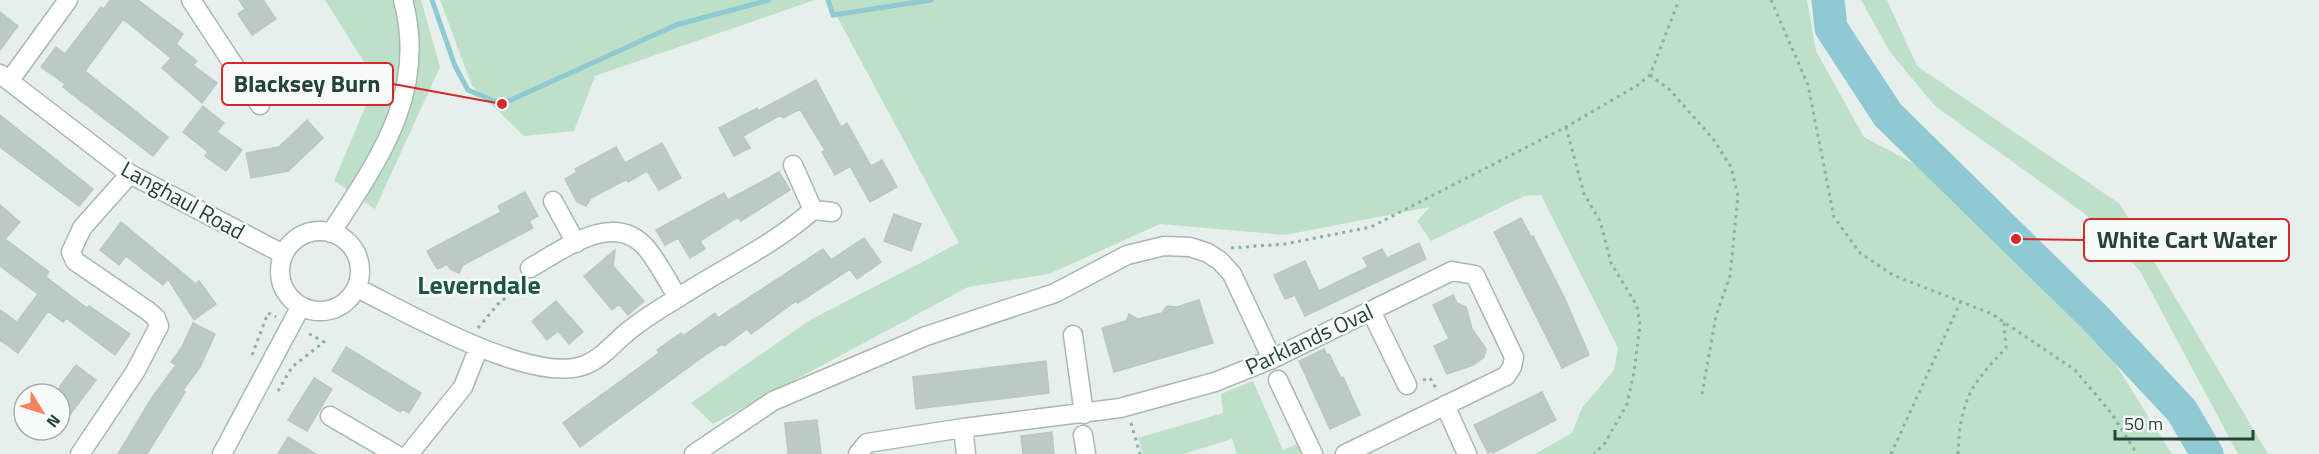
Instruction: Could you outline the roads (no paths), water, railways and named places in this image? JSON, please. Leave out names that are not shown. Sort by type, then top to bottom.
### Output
[{"type":"street","points":[[5,77],[68,0]]},
{"type":"street","points":[[191,0],[260,105]]},
{"type":"street","points":[[332,232],[397,123],[406,91],[411,40],[403,0]]},
{"type":"street","name":"Langhaul Road","points":[[5,77],[130,174],[283,254]]},
{"type":"street","points":[[793,165],[813,210]]},
{"type":"street","points":[[80,454],[158,334],[159,326],[156,318],[75,261],[71,252],[81,228],[130,174]]},
{"type":"street","points":[[553,201],[576,243]]},
{"type":"street","points":[[357,288],[473,344],[548,369],[573,368],[594,360],[631,329],[678,298],[784,236],[813,210],[832,212]]},
{"type":"street","points":[[321,230],[332,232],[347,242],[357,255],[360,273],[357,288],[346,301],[332,309],[315,310],[301,306],[287,293],[281,282],[280,268],[283,254],[294,240],[306,233],[321,230]]},
{"type":"street","points":[[530,268],[576,243],[604,232],[631,236],[647,248],[678,298]]},
{"type":"street","points":[[694,454],[773,400],[926,336],[1055,292],[1127,255],[1164,246],[1190,247],[1208,253],[1220,261],[1232,274],[1272,359]]},
{"type":"street","name":"Parklands Oval","points":[[858,454],[867,443],[1126,407],[1215,382],[1272,359],[1452,271],[1475,275],[1514,357],[1512,367],[1506,376],[1345,454]]},
{"type":"street","points":[[222,454],[301,306]]},
{"type":"street","points":[[1371,310],[1407,385]]},
{"type":"street","points":[[1073,335],[1084,414]]},
{"type":"street","points":[[409,454],[463,387],[473,344]]},
{"type":"street","points":[[1278,380],[1313,454]]},
{"type":"street","points":[[1445,405],[1467,454]]},
{"type":"street","points":[[330,416],[395,454]]},
{"type":"street","points":[[963,428],[966,454]]},
{"type":"street","points":[[1083,435],[1086,454]]},
{"type":"waterway","points":[[432,0],[455,66],[468,90],[502,104],[676,25],[769,0]]},
{"type":"waterway","points":[[828,0],[833,15],[931,0]]},
{"type":"waterway","points":[[1828,0],[1831,28],[1888,115],[2096,319],[2182,411],[2207,454]]},
{"type":"place","name":"Blacksey Burn","points":[[502,104]]},
{"type":"place","name":"White Cart Water","points":[[2016,239]]},
{"type":"district","name":"Leverndale","points":[[479,285]]}]
